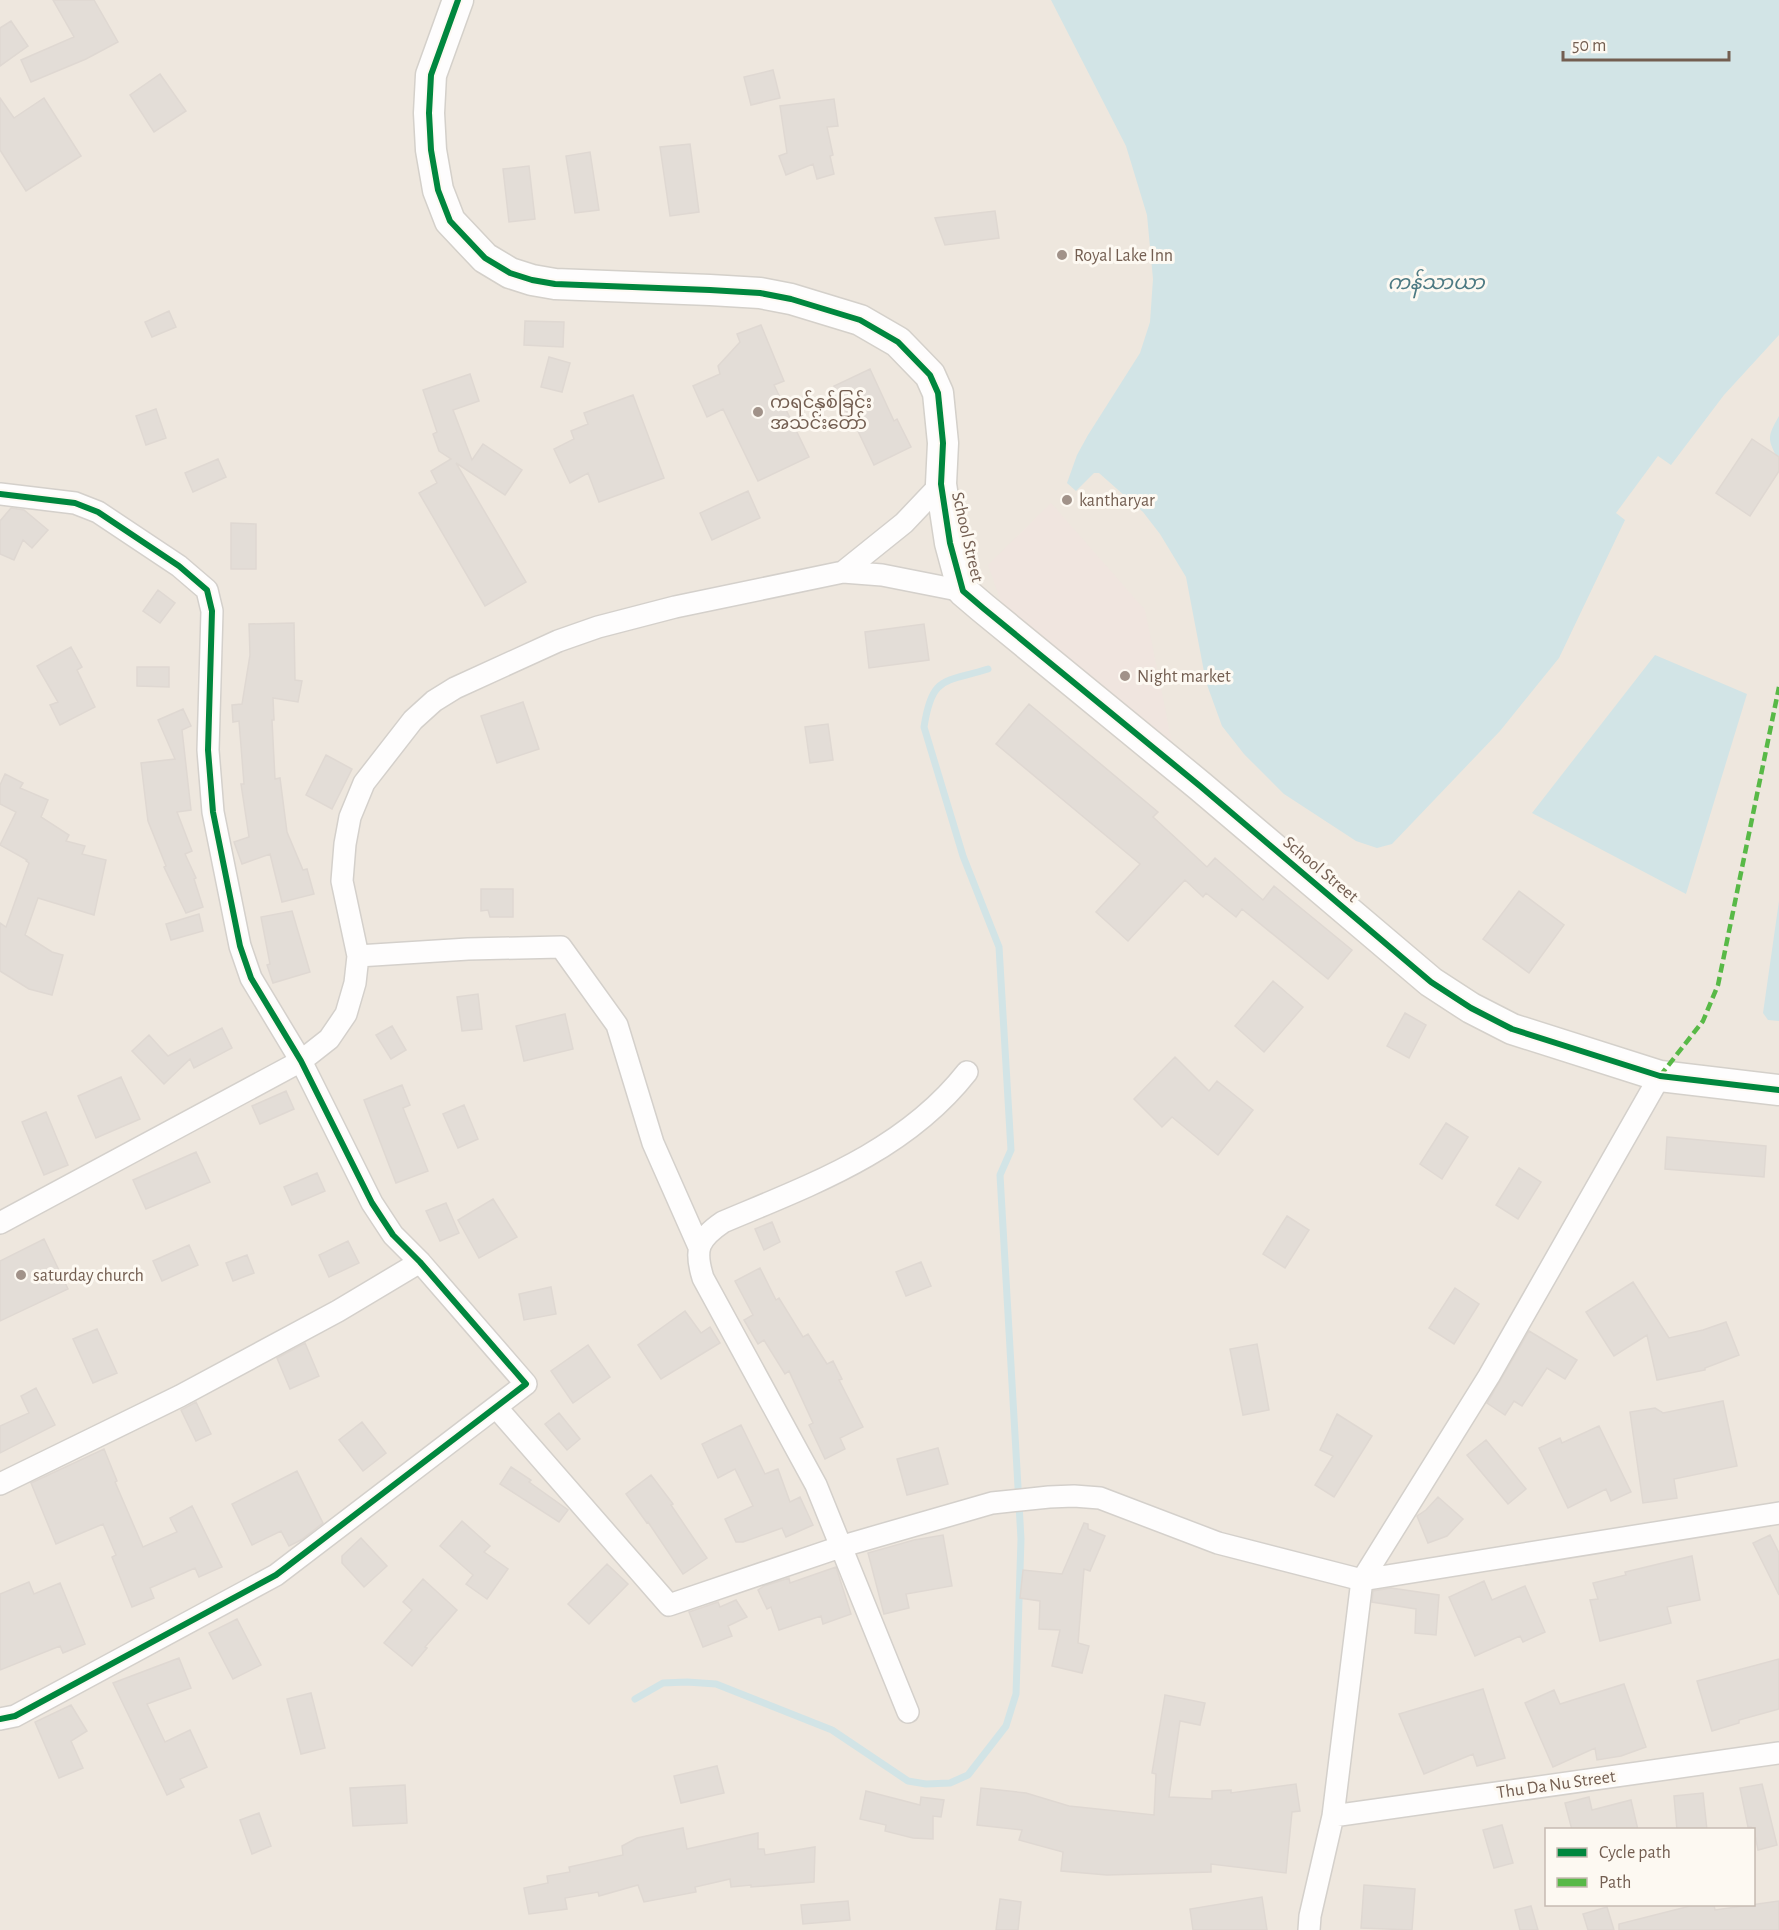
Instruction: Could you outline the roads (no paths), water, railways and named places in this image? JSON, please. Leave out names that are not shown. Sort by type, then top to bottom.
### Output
[{"type":"street","name":"School Street","points":[[460,2],[431,75],[429,113],[431,150],[438,190],[450,220],[485,258],[510,273],[555,284],[760,293],[791,299],[860,320],[898,342],[930,375],[938,393],[943,443],[941,484],[950,543],[973,600],[1200,786],[1431,982],[1471,1008],[1512,1029],[1660,1076],[1779,1090]]},
{"type":"street","points":[[843,572],[904,523],[941,484]]},
{"type":"street","points":[[0,494],[75,503],[98,512],[179,566],[207,590],[212,611],[208,750],[213,812],[240,946],[251,978],[301,1061],[372,1203],[393,1235],[420,1262],[526,1384],[276,1575],[15,1716],[0,1719]]},
{"type":"street","points":[[0,1223],[301,1061],[329,1039],[346,1014],[355,983],[357,956],[342,881],[350,817],[363,783],[413,720],[434,701],[455,688],[558,641],[598,627],[675,607],[843,572],[882,575],[973,600]]},
{"type":"street","points":[[357,956],[468,949],[561,948],[617,1024],[653,1143],[699,1247],[698,1260],[703,1278],[816,1485],[843,1546],[908,1712]]},
{"type":"street","points":[[699,1247],[708,1233],[723,1222],[837,1174],[915,1126],[949,1095],[968,1072]]},
{"type":"street","points":[[1309,1930],[1310,1916],[1333,1816],[1362,1580],[1489,1376],[1660,1076]]},
{"type":"street","points":[[0,1484],[180,1396],[338,1311],[420,1262]]},
{"type":"street","points":[[496,1407],[669,1605],[843,1546],[992,1503],[1049,1497],[1100,1498],[1218,1543],[1362,1580],[1779,1513]]},
{"type":"street","name":"Thu Da Nu Street","points":[[1333,1816],[1779,1753]]},
{"type":"water","name":"ကန်သာယာ","points":[[1051,0],[1779,0],[1779,335],[1724,395],[1671,465],[1658,456],[1616,513],[1625,520],[1559,658],[1500,731],[1392,844],[1377,848],[1356,841],[1284,794],[1244,754],[1222,726],[1206,682],[1186,577],[1160,534],[1143,512],[1099,473],[1094,473],[1076,491],[1067,483],[1077,455],[1088,435],[1140,353],[1150,322],[1153,279],[1147,215],[1126,146]]},
{"type":"water","points":[[1779,416],[1779,462],[1770,435]]},
{"type":"water","points":[[1655,655],[1747,694],[1686,894],[1532,813]]},
{"type":"water","points":[[1779,901],[1779,1021],[1768,1020],[1763,1013]]},
{"type":"waterway","points":[[635,1699],[663,1683],[716,1684],[832,1730],[908,1781],[926,1784],[950,1783],[968,1775],[1006,1726],[1016,1694],[1021,1539],[1000,1175],[1011,1150],[999,947],[963,856],[924,727],[927,710],[936,689],[951,680],[988,669]]},
{"type":"place","name":"Royal Lake Inn","points":[[1062,255]]},
{"type":"place","name":"ကရင်နှစ်ခြင်း အသင်းတော်","points":[[758,412]]},
{"type":"place","name":"kantharyar","points":[[1067,500]]},
{"type":"place","name":"Night market","points":[[1125,676]]},
{"type":"place","name":"saturday church","points":[[21,1275]]}]
